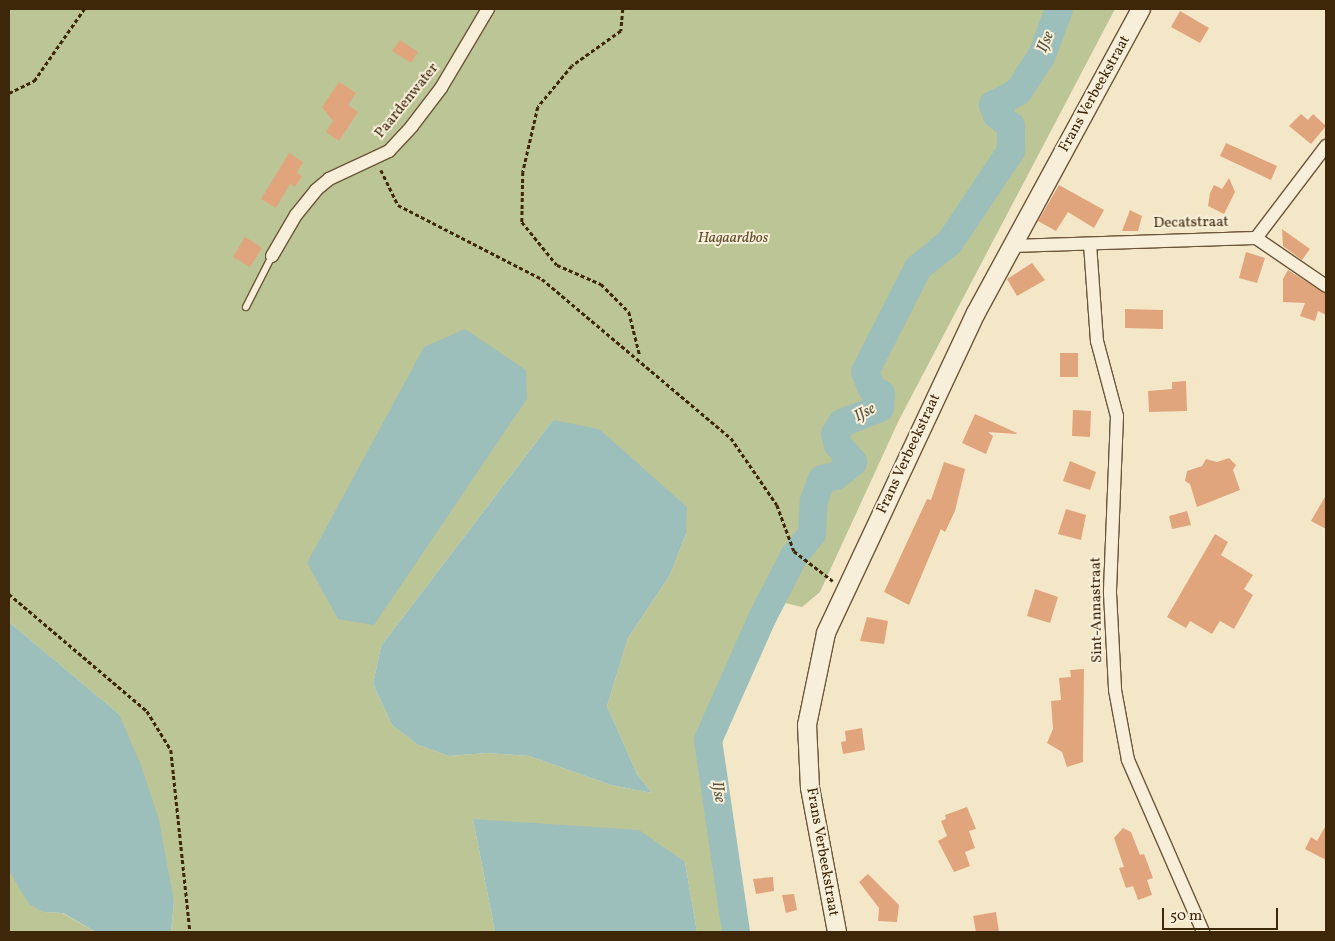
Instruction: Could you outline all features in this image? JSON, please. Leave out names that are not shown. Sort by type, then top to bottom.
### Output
[{"type":"main road","name":"Frans Verbeekstraat","points":[[837,932],[810,788],[807,725],[817,668],[839,602],[1011,246],[1141,9]]},
{"type":"street","name":"Paardenwater","points":[[272,256],[296,215],[316,190],[342,172],[377,159],[395,145],[441,88],[488,9]]},
{"type":"street","points":[[1326,146],[1256,238],[1326,286]]},
{"type":"street","name":"Decatstraat","points":[[1011,246],[1256,238]]},
{"type":"street","name":"Sint-Annastraat","points":[[1090,244],[1096,334],[1118,416],[1110,593],[1115,690],[1128,760],[1203,932]]},
{"type":"lane","points":[[246,307],[272,256]]},
{"type":"path","points":[[9,93],[34,81],[84,9]]},
{"type":"path","points":[[623,9],[621,31],[572,66],[538,107],[523,172],[522,222],[557,265],[601,284],[629,312],[640,358]]},
{"type":"path","points":[[377,159],[398,205],[542,279],[640,358],[731,438],[777,505],[794,550],[801,558],[833,581]]},
{"type":"path","points":[[9,594],[147,711],[170,750],[190,932]]},
{"type":"green space","name":"Hagaardbos","points":[[9,9],[1115,9],[899,420],[820,592],[802,607],[772,600],[708,740],[736,932],[697,932],[685,862],[473,819],[495,932],[171,932],[174,902],[119,714],[9,622]],"holes":[[[553,420],[686,534],[670,575],[628,638],[607,706],[637,774],[652,793],[611,785],[529,756],[487,753],[449,756],[418,745],[392,725],[373,684],[381,646]]]},
{"type":"green space","points":[[9,871],[44,912],[62,913],[96,932],[9,932]]},
{"type":"water","points":[[465,329],[526,370],[527,399],[374,625],[338,619],[307,563],[424,347]]},
{"type":"water","points":[[553,420],[599,429],[687,507],[686,534],[670,575],[628,638],[607,706],[637,774],[652,793],[611,785],[529,756],[487,753],[449,756],[418,745],[392,725],[373,684],[381,646]]},
{"type":"water","points":[[9,622],[119,714],[141,765],[159,820],[174,902],[171,932],[96,932],[63,913],[44,912],[29,904],[9,871]]},
{"type":"water","points":[[473,819],[639,830],[685,862],[697,932],[495,932]]},
{"type":"building","points":[[1180,11],[1209,28],[1200,43],[1171,27]]},
{"type":"building","points":[[400,40],[418,52],[411,63],[392,51]]},
{"type":"building","points":[[339,82],[356,93],[348,105],[358,112],[339,141],[326,132],[333,121],[322,107]]},
{"type":"building","points":[[1301,114],[1308,120],[1313,114],[1326,126],[1311,144],[1289,126]]},
{"type":"building","points":[[1226,143],[1277,166],[1271,180],[1220,156]]},
{"type":"building","points":[[289,153],[303,162],[297,173],[302,176],[295,187],[290,184],[276,208],[261,199]]},
{"type":"building","points":[[1229,178],[1235,192],[1224,214],[1208,206],[1210,193],[1214,185],[1222,189]]},
{"type":"building","points":[[1059,185],[1104,210],[1094,228],[1068,212],[1056,231],[1038,221]]},
{"type":"building","points":[[1130,210],[1142,216],[1138,231],[1122,231]]},
{"type":"building","points":[[1282,229],[1310,249],[1302,260],[1283,246]]},
{"type":"building","points":[[245,237],[262,248],[250,267],[233,257]]},
{"type":"building","points":[[1246,252],[1265,258],[1257,283],[1239,278]]},
{"type":"building","points":[[1032,263],[1045,280],[1017,296],[1007,279]]},
{"type":"building","points":[[1288,270],[1326,294],[1326,315],[1318,311],[1315,321],[1300,316],[1305,303],[1283,302],[1283,279]]},
{"type":"building","points":[[1125,309],[1163,310],[1163,329],[1125,328]]},
{"type":"building","points":[[1060,353],[1078,353],[1078,377],[1060,377]]},
{"type":"building","points":[[1186,381],[1187,411],[1149,412],[1148,391],[1172,389],[1172,382]]},
{"type":"building","points":[[1073,410],[1091,411],[1090,437],[1072,436]]},
{"type":"building","points":[[975,414],[1017,433],[988,432],[993,436],[986,454],[962,443]]},
{"type":"building","points":[[1229,458],[1236,465],[1233,470],[1240,490],[1197,507],[1190,484],[1185,481],[1187,471],[1202,466],[1206,459],[1217,462]]},
{"type":"building","points":[[1070,461],[1096,472],[1090,490],[1063,481]]},
{"type":"building","points":[[944,462],[965,469],[955,511],[945,532],[941,529],[909,605],[884,592],[927,499],[931,500]]},
{"type":"building","points":[[1326,495],[1326,529],[1311,521]]},
{"type":"building","points":[[1066,509],[1086,515],[1081,540],[1058,534]]},
{"type":"building","points":[[1187,511],[1191,525],[1172,529],[1169,516]]},
{"type":"building","points":[[1215,534],[1228,542],[1221,555],[1253,575],[1244,589],[1253,595],[1234,629],[1220,621],[1212,634],[1190,621],[1186,628],[1167,617]]},
{"type":"building","points":[[1035,589],[1058,597],[1050,623],[1027,616]]},
{"type":"building","points":[[867,617],[888,621],[884,644],[860,641]]},
{"type":"building","points":[[1084,669],[1083,762],[1067,767],[1062,752],[1047,743],[1053,729],[1051,701],[1061,700],[1059,678],[1071,677],[1070,670]]},
{"type":"building","points":[[862,728],[865,750],[843,754],[841,742],[846,741],[845,731]]},
{"type":"building","points":[[967,807],[976,829],[969,831],[975,848],[965,852],[970,866],[954,872],[938,841],[947,836],[941,821],[946,819],[945,815]]},
{"type":"building","points":[[1326,825],[1326,860],[1305,849],[1311,837],[1317,841]]},
{"type":"building","points":[[1123,828],[1131,832],[1140,855],[1144,854],[1153,878],[1147,880],[1152,895],[1138,900],[1133,886],[1126,888],[1119,868],[1124,867],[1114,838]]},
{"type":"building","points":[[868,874],[899,905],[897,922],[878,921],[879,908],[859,882]]},
{"type":"building","points":[[773,877],[774,891],[756,894],[753,879]]},
{"type":"building","points":[[794,894],[797,910],[786,913],[782,895]]},
{"type":"building","points":[[996,912],[999,932],[976,932],[973,916]]},
{"type":"waterway","name":"IJse","points":[[736,932],[708,740],[762,618],[794,556],[812,534],[814,501],[822,479],[836,476],[853,462],[838,445],[835,434],[842,423],[880,408],[881,394],[872,389],[865,372],[918,268],[950,242],[1011,151],[1011,126],[997,115],[993,105],[1018,92],[1042,55],[1059,9]]}]
